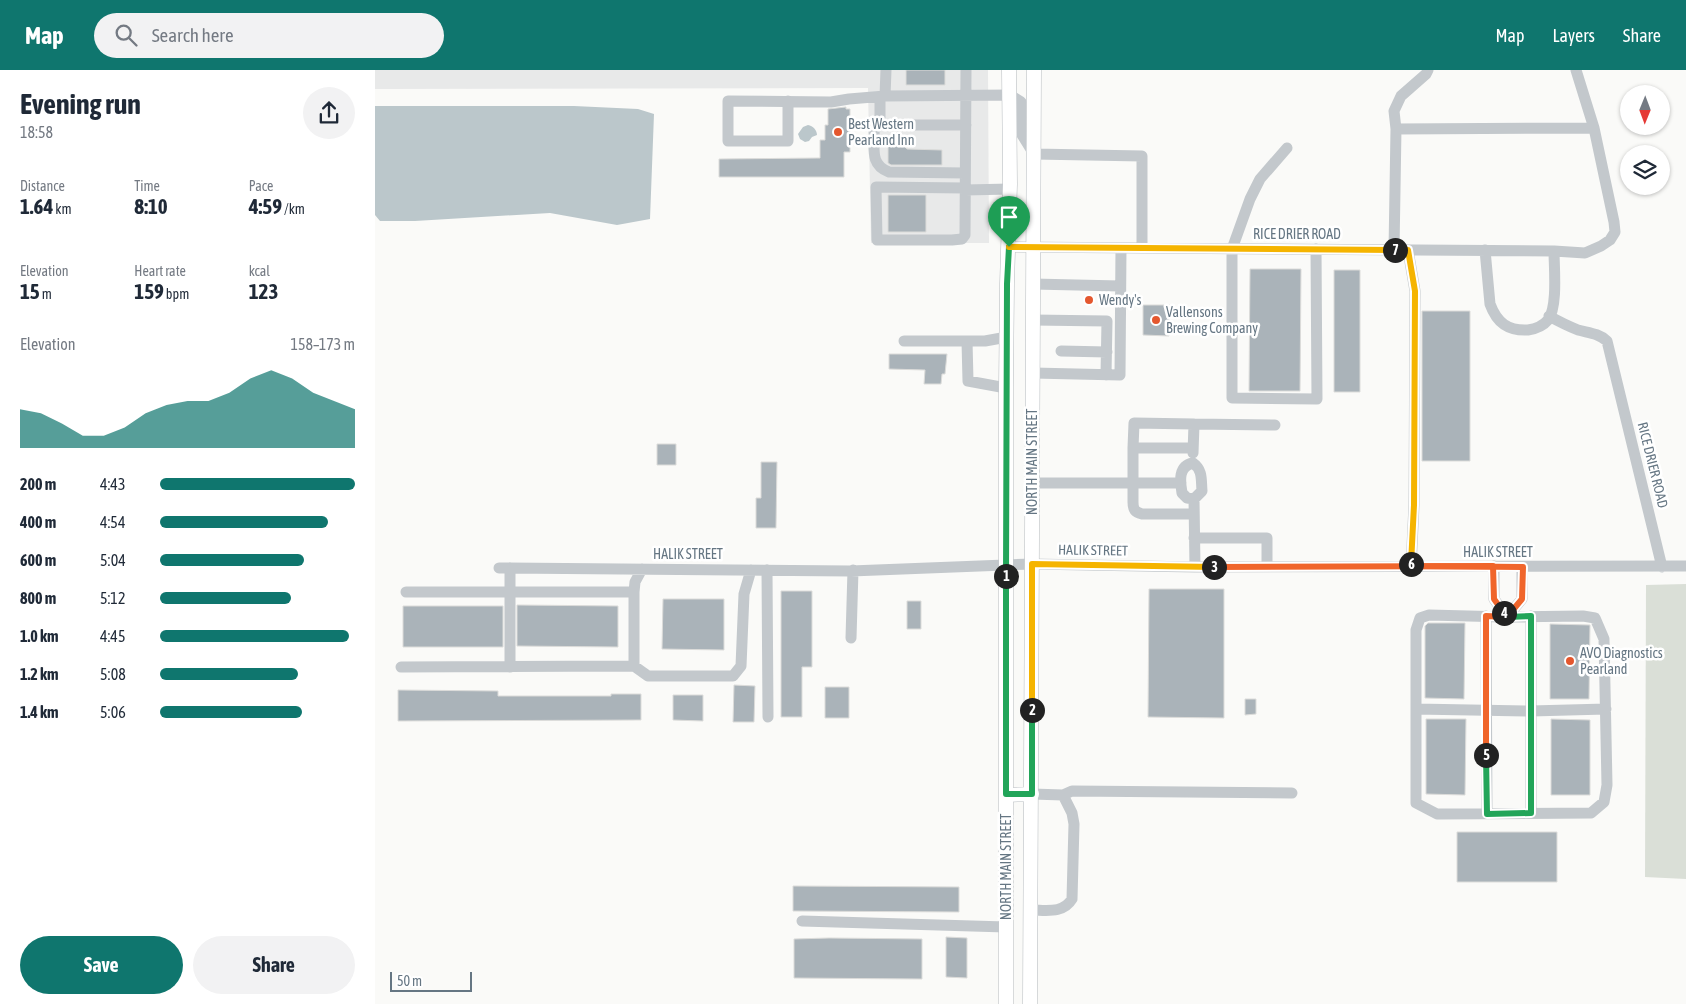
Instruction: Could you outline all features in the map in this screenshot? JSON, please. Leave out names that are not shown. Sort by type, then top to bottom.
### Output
[{"type":"main road","name":"NORTH MAIN STREET","points":[[1006,1004],[1006,388],[1010,189],[1009,70]]},
{"type":"main road","name":"NORTH MAIN STREET","points":[[1030,1004],[1034,70]]},
{"type":"main road","points":[[1006,794],[1032,794]]},
{"type":"street","points":[[880,125],[886,70]]},
{"type":"street","points":[[966,70],[965,173],[965,189],[965,235],[962,239],[952,240],[877,240],[877,187],[965,189],[1010,189]]},
{"type":"street","points":[[1394,250],[1396,129],[1394,111],[1401,96],[1428,70]]},
{"type":"street","points":[[1396,129],[1594,128],[1576,70]]},
{"type":"street","points":[[788,102],[788,141],[728,141],[728,101],[831,102],[883,97],[1010,95],[1021,102],[1021,133],[1034,154],[1142,156],[1142,248]]},
{"type":"street","points":[[965,173],[889,172],[879,169],[875,162],[874,129],[880,125],[966,125]]},
{"type":"street","name":"RICE DRIER ROAD","points":[[1009,247],[1554,250],[1585,253],[1609,240],[1615,232],[1594,128]]},
{"type":"street","points":[[1287,148],[1260,180],[1250,199],[1232,249],[1232,398],[1317,399],[1316,249]]},
{"type":"street","points":[[1033,373],[1120,375],[1121,248]]},
{"type":"street","points":[[1408,250],[1415,291],[1414,505],[1411,566]]},
{"type":"street","points":[[1485,250],[1490,304],[1493,312],[1501,322],[1511,330],[1535,329],[1548,320],[1553,307],[1554,250]]},
{"type":"street","points":[[1033,284],[1120,286]]},
{"type":"street","name":"RICE DRIER ROAD","points":[[1549,316],[1580,330],[1602,337],[1607,341],[1662,566]]},
{"type":"street","points":[[1033,320],[1107,321],[1106,375]]},
{"type":"street","points":[[904,341],[985,341],[1007,338]]},
{"type":"street","points":[[967,341],[968,381],[1006,388]]},
{"type":"street","points":[[1061,351],[1107,352]]},
{"type":"street","points":[[1194,514],[1142,514],[1136,512],[1133,508],[1134,424],[1275,425]]},
{"type":"street","points":[[1193,463],[1194,424]]},
{"type":"street","points":[[1133,448],[1193,448]]},
{"type":"street","points":[[1193,463],[1184,467],[1181,472],[1181,483],[1182,493],[1187,498],[1194,499]]},
{"type":"street","points":[[1193,463],[1199,467],[1201,472],[1202,491],[1194,499],[1195,567]]},
{"type":"street","points":[[1033,483],[1181,483]]},
{"type":"street","points":[[1195,538],[1267,538],[1267,567]]},
{"type":"street","name":"HALIK STREET","points":[[510,592],[505,568],[853,570],[1032,564],[1195,567],[1686,566]]},
{"type":"street","points":[[1493,566],[1494,599],[1507,617]]},
{"type":"street","points":[[1507,617],[1522,599],[1523,567]]},
{"type":"street","points":[[635,666],[634,592],[635,582],[642,569]]},
{"type":"street","points":[[401,667],[635,666],[648,676],[733,676],[741,666],[744,594],[751,570]]},
{"type":"street","points":[[767,570],[768,717]]},
{"type":"street","points":[[851,638],[853,570]]},
{"type":"street","points":[[406,592],[634,592]]},
{"type":"street","points":[[509,667],[510,592]]},
{"type":"street","points":[[1429,615],[1507,617],[1583,616],[1595,618],[1605,638],[1607,785],[1604,802],[1591,813],[1437,814],[1416,804],[1416,630],[1420,618],[1429,615]]},
{"type":"street","points":[[1486,616],[1487,814]]},
{"type":"street","points":[[1531,616],[1531,813]]},
{"type":"street","points":[[1416,709],[1531,711],[1606,709]]},
{"type":"street","points":[[1032,794],[1063,795],[1072,791],[1292,793]]},
{"type":"street","points":[[1031,910],[1058,910],[1068,906],[1072,899],[1074,824],[1072,813],[1063,795]]},
{"type":"street","points":[[802,921],[1006,926]]},
{"type":"shaded area","points":[[375,70],[988,70],[989,243],[871,243],[868,88],[375,89]]},
{"type":"shaded area","points":[[375,106],[574,106],[638,109],[654,114],[650,219],[617,225],[550,213],[415,221],[380,221],[375,215]]},
{"type":"shaded area","points":[[808,125],[814,128],[817,135],[805,142],[800,139],[798,134],[803,127]]},
{"type":"shaded area","points":[[1686,584],[1686,879],[1645,877],[1646,585]]},
{"type":"building","points":[[906,70],[945,70],[945,85],[906,85]]},
{"type":"building","name":"Best Western Pearland Inn","points":[[846,107],[846,109],[850,109],[850,152],[844,152],[844,177],[719,177],[719,159],[820,158],[820,140],[825,140],[825,125],[828,125],[828,109]]},
{"type":"building","points":[[903,144],[907,149],[942,150],[942,165],[891,165],[888,163],[888,145]]},
{"type":"building","points":[[888,195],[926,195],[926,232],[888,232]]},
{"type":"building","points":[[1250,269],[1301,269],[1300,391],[1249,391]]},
{"type":"building","points":[[1334,270],[1360,270],[1360,392],[1334,392]]},
{"type":"building","name":"Vallensons Brewing Company","points":[[1143,305],[1170,305],[1169,336],[1143,335]]},
{"type":"building","points":[[1422,311],[1470,311],[1470,461],[1422,461]]},
{"type":"building","points":[[889,354],[947,354],[945,374],[942,374],[941,384],[924,384],[925,370],[889,369]]},
{"type":"building","points":[[657,444],[676,444],[676,465],[657,465]]},
{"type":"building","points":[[761,462],[777,462],[776,528],[756,528],[756,498],[761,498]]},
{"type":"building","points":[[1149,589],[1224,589],[1224,718],[1148,717]]},
{"type":"building","points":[[781,591],[812,591],[812,667],[802,667],[802,717],[781,717]]},
{"type":"building","points":[[663,599],[724,599],[724,650],[662,649]]},
{"type":"building","points":[[907,601],[921,601],[921,629],[907,629]]},
{"type":"building","points":[[517,605],[618,606],[618,647],[517,646]]},
{"type":"building","points":[[403,606],[503,606],[503,647],[403,647]]},
{"type":"building","points":[[1428,623],[1465,623],[1464,699],[1425,698],[1425,626]]},
{"type":"building","name":"AVO Diagnostics Pearland","points":[[1550,624],[1590,625],[1589,699],[1550,699]]},
{"type":"building","points":[[734,685],[755,686],[754,722],[733,722]]},
{"type":"building","points":[[825,687],[849,687],[849,718],[825,718]]},
{"type":"building","points":[[398,690],[498,691],[498,696],[611,696],[611,694],[641,694],[641,720],[398,721]]},
{"type":"building","points":[[673,695],[703,695],[703,721],[673,720]]},
{"type":"building","points":[[1245,699],[1256,699],[1256,714],[1245,715]]},
{"type":"building","points":[[1426,719],[1466,719],[1465,795],[1426,794]]},
{"type":"building","points":[[1551,719],[1590,720],[1590,795],[1551,795]]},
{"type":"building","points":[[1457,832],[1557,832],[1557,882],[1457,882]]},
{"type":"building","points":[[793,886],[959,887],[959,912],[793,911]]},
{"type":"building","points":[[946,937],[967,938],[967,978],[946,977]]},
{"type":"building","points":[[794,939],[922,939],[922,979],[794,978]]},
{"type":"place","name":"Best Western Pearland Inn","points":[[838,132]]},
{"type":"place","name":"Wendy's","points":[[1089,300]]},
{"type":"place","name":"Vallensons Brewing Company","points":[[1156,320]]},
{"type":"place","name":"AVO Diagnostics Pearland","points":[[1570,661]]},
{"type":"route","points":[[1009,247],[1006,388],[1006,794],[1032,794],[1032,564],[1195,567],[1493,566],[1494,599],[1507,617],[1531,616],[1531,813],[1487,814],[1486,616],[1507,617],[1522,599],[1523,567],[1493,566],[1411,566],[1414,505],[1415,291],[1408,250],[1009,247]]}]
